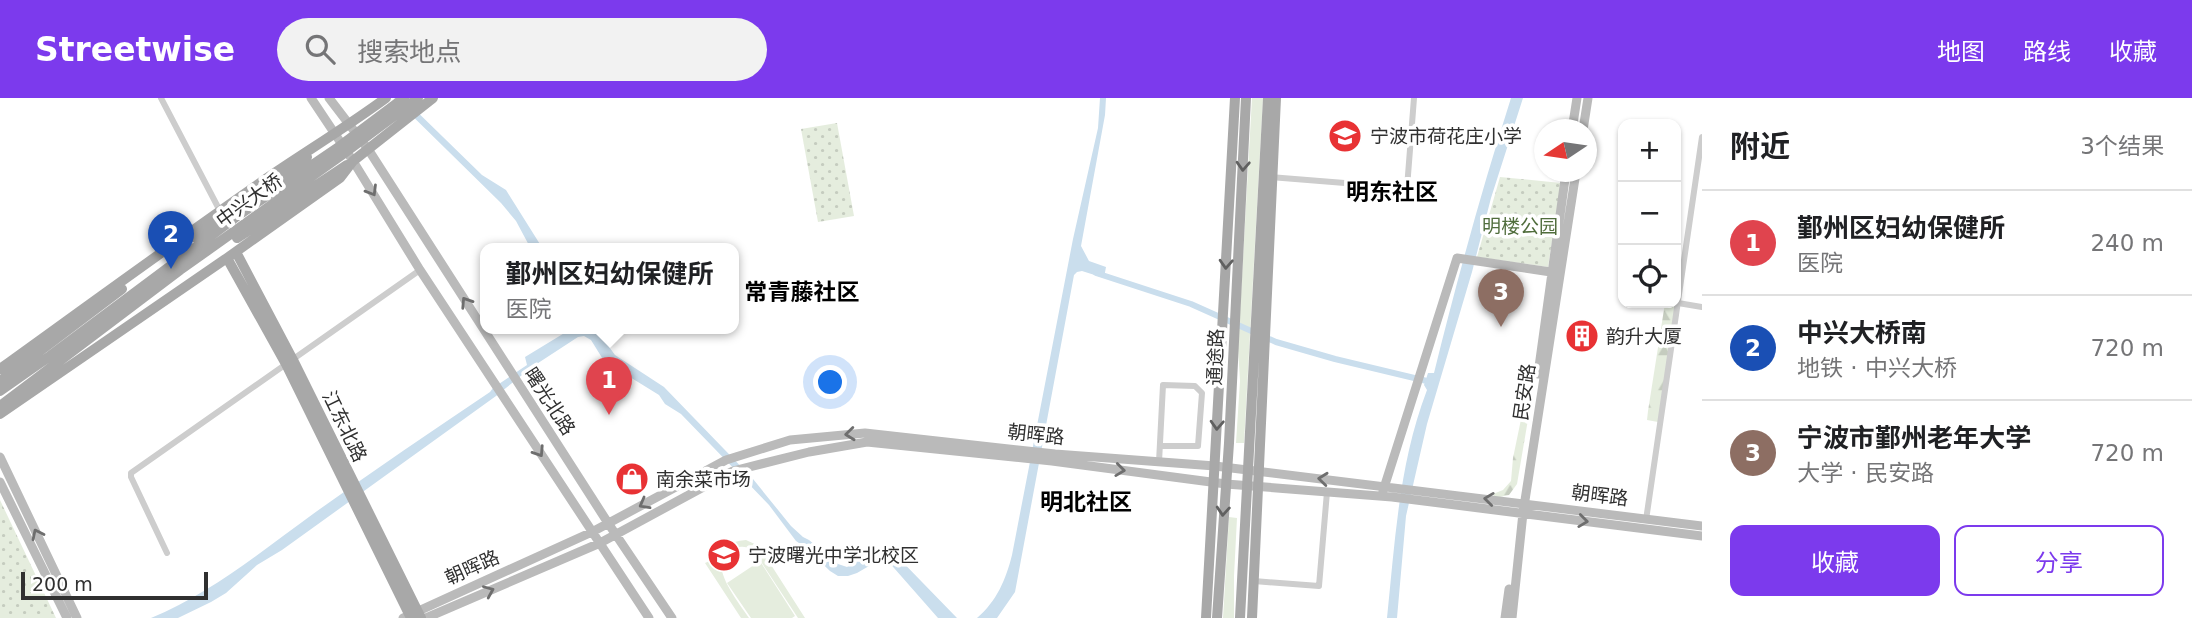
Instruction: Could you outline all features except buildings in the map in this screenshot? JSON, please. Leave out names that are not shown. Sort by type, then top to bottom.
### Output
[{"type":"main road","name":"曙光北路","points":[[312,98],[420,270],[649,618]]},
{"type":"main road","name":"曙光北路","points":[[329,98],[368,149],[480,324]]},
{"type":"main road","points":[[0,369],[220,211],[385,98]]},
{"type":"main road","name":"中兴大桥","points":[[0,391],[240,214],[336,149],[404,98]]},
{"type":"main road","name":"通途路","points":[[1217,618],[1233,345],[1229,306],[1236,98]]},
{"type":"main road","name":"通途路","points":[[1206,618],[1222,333],[1229,306],[1246,98]]},
{"type":"main road","name":"通途路","points":[[1260,352],[1266,322],[1268,98]]},
{"type":"main road","name":"通途路","points":[[1240,618],[1254,471],[1260,352],[1257,309],[1276,98]]},
{"type":"main road","points":[[1574,119],[1577,98]]},
{"type":"main road","points":[[1585,119],[1588,98]]},
{"type":"main road","points":[[87,341],[122,323],[195,268],[353,161],[426,100]]},
{"type":"main road","name":"中兴大桥","points":[[0,406],[180,270],[339,157],[426,100]]},
{"type":"main road","points":[[0,381],[156,263],[277,180],[335,133]]},
{"type":"main road","points":[[0,414],[232,255],[340,177],[353,161]]},
{"type":"main road","name":"民安路","points":[[1511,618],[1522,508],[1564,182]]},
{"type":"main road","name":"民安路","points":[[1505,618],[1574,182]]},
{"type":"main road","name":"江东北路","points":[[232,255],[290,362],[415,616]]},
{"type":"main road","points":[[1387,492],[1414,392],[1458,258],[1551,272]]},
{"type":"main road","name":"曙光北路","points":[[486,334],[672,618]]},
{"type":"main road","name":"朝晖路","points":[[415,616],[592,532],[730,458],[790,440],[865,433],[1226,484],[1327,492],[1418,490],[1522,508],[1645,524],[1702,526]]},
{"type":"main road","name":"朝晖路","points":[[415,616],[600,543],[733,471],[744,468],[809,452],[867,442],[1015,453]]},
{"type":"main road","points":[[0,457],[77,618]]},
{"type":"main road","name":"朝晖路","points":[[1054,458],[1215,466],[1387,492],[1418,501],[1522,508]]},
{"type":"main road","points":[[0,482],[67,618]]},
{"type":"main road","name":"通途路","points":[[1252,618],[1253,486]]},
{"type":"main road","name":"朝晖路","points":[[1645,524],[1702,537]]},
{"type":"street","points":[[162,98],[220,211]]},
{"type":"street","points":[[1268,177],[1407,188],[1414,98]]},
{"type":"street","points":[[1681,282],[1702,137]]},
{"type":"street","points":[[167,553],[131,473],[420,270]]},
{"type":"street","points":[[1681,304],[1702,307]]},
{"type":"street","points":[[1645,524],[1677,308]]},
{"type":"street","points":[[1159,462],[1163,385],[1195,386],[1202,393],[1198,446],[1160,446]]},
{"type":"street","points":[[1254,580],[1319,586],[1327,492]]},
{"type":"green space","points":[[1252,98],[1263,98],[1244,443],[1236,443],[1240,381],[1238,348]]},
{"type":"green space","points":[[837,123],[854,216],[818,222],[801,129]]},
{"type":"green space","name":"明楼公园","points":[[1500,177],[1561,183],[1548,267],[1477,257]]},
{"type":"green space","points":[[1664,308],[1675,308],[1658,422],[1647,420]]},
{"type":"green space","points":[[1529,390],[1533,390],[1517,484],[1509,495],[1495,498],[1493,494],[1503,490],[1511,481],[1513,458]]},
{"type":"green space","points":[[0,500],[56,618],[0,618]]},
{"type":"green space","points":[[1229,517],[1237,518],[1234,618],[1223,618]]},
{"type":"green space","points":[[746,540],[759,546],[805,618],[798,618],[756,554],[742,547],[726,553],[721,560],[725,580],[749,618],[741,618],[705,563],[712,560],[716,565],[726,547]]},
{"type":"green space","points":[[760,561],[795,616],[792,618],[751,618],[727,583]]},
{"type":"water","points":[[394,98],[403,98],[482,175],[506,190],[539,243],[528,243],[516,221]]},
{"type":"water","points":[[1100,98],[1106,98],[1105,115],[1081,246],[1089,261],[1106,267],[1104,278],[1082,271],[1074,275],[1015,592],[997,618],[977,618],[1000,589],[1012,555],[1073,239],[1098,128]]},
{"type":"water","points":[[1511,98],[1523,98],[1491,198],[1427,424],[1406,516],[1397,618],[1387,618],[1404,474],[1427,390],[1424,385],[1428,373],[1434,373],[1470,235]]},
{"type":"water","points":[[563,334],[600,334],[615,355],[664,387],[753,479],[803,537],[838,564],[847,567],[872,548],[887,546],[957,618],[938,618],[887,560],[881,559],[848,576],[838,576],[830,571],[796,541],[769,505],[681,414],[665,404],[659,395],[604,361],[591,340],[584,336],[578,337],[532,367],[496,396],[282,550],[257,565],[226,593],[178,618],[151,618],[194,597],[235,571],[527,365],[525,357]]},
{"type":"waterway","points":[[1096,273],[1191,304],[1276,342],[1431,382]]},
{"type":"place","name":"宁波市荷花庄小学","points":[[1345,136]]},
{"type":"place","name":"中兴大桥南","points":[[171,269]]},
{"type":"place","name":"宁波市鄞州老年大学","points":[[1501,327]]},
{"type":"place","name":"韵升大厦","points":[[1582,336]]},
{"type":"place","name":"鄞州区妇幼保健所","points":[[609,415]]},
{"type":"place","name":"南余菜市场","points":[[632,479]]},
{"type":"place","name":"宁波曙光中学北校区","points":[[724,555]]},
{"type":"district","name":"明东社区","points":[[1392,192]]},
{"type":"district","name":"常青藤社区","points":[[802,292]]},
{"type":"district","name":"明北社区","points":[[1086,502]]}]
